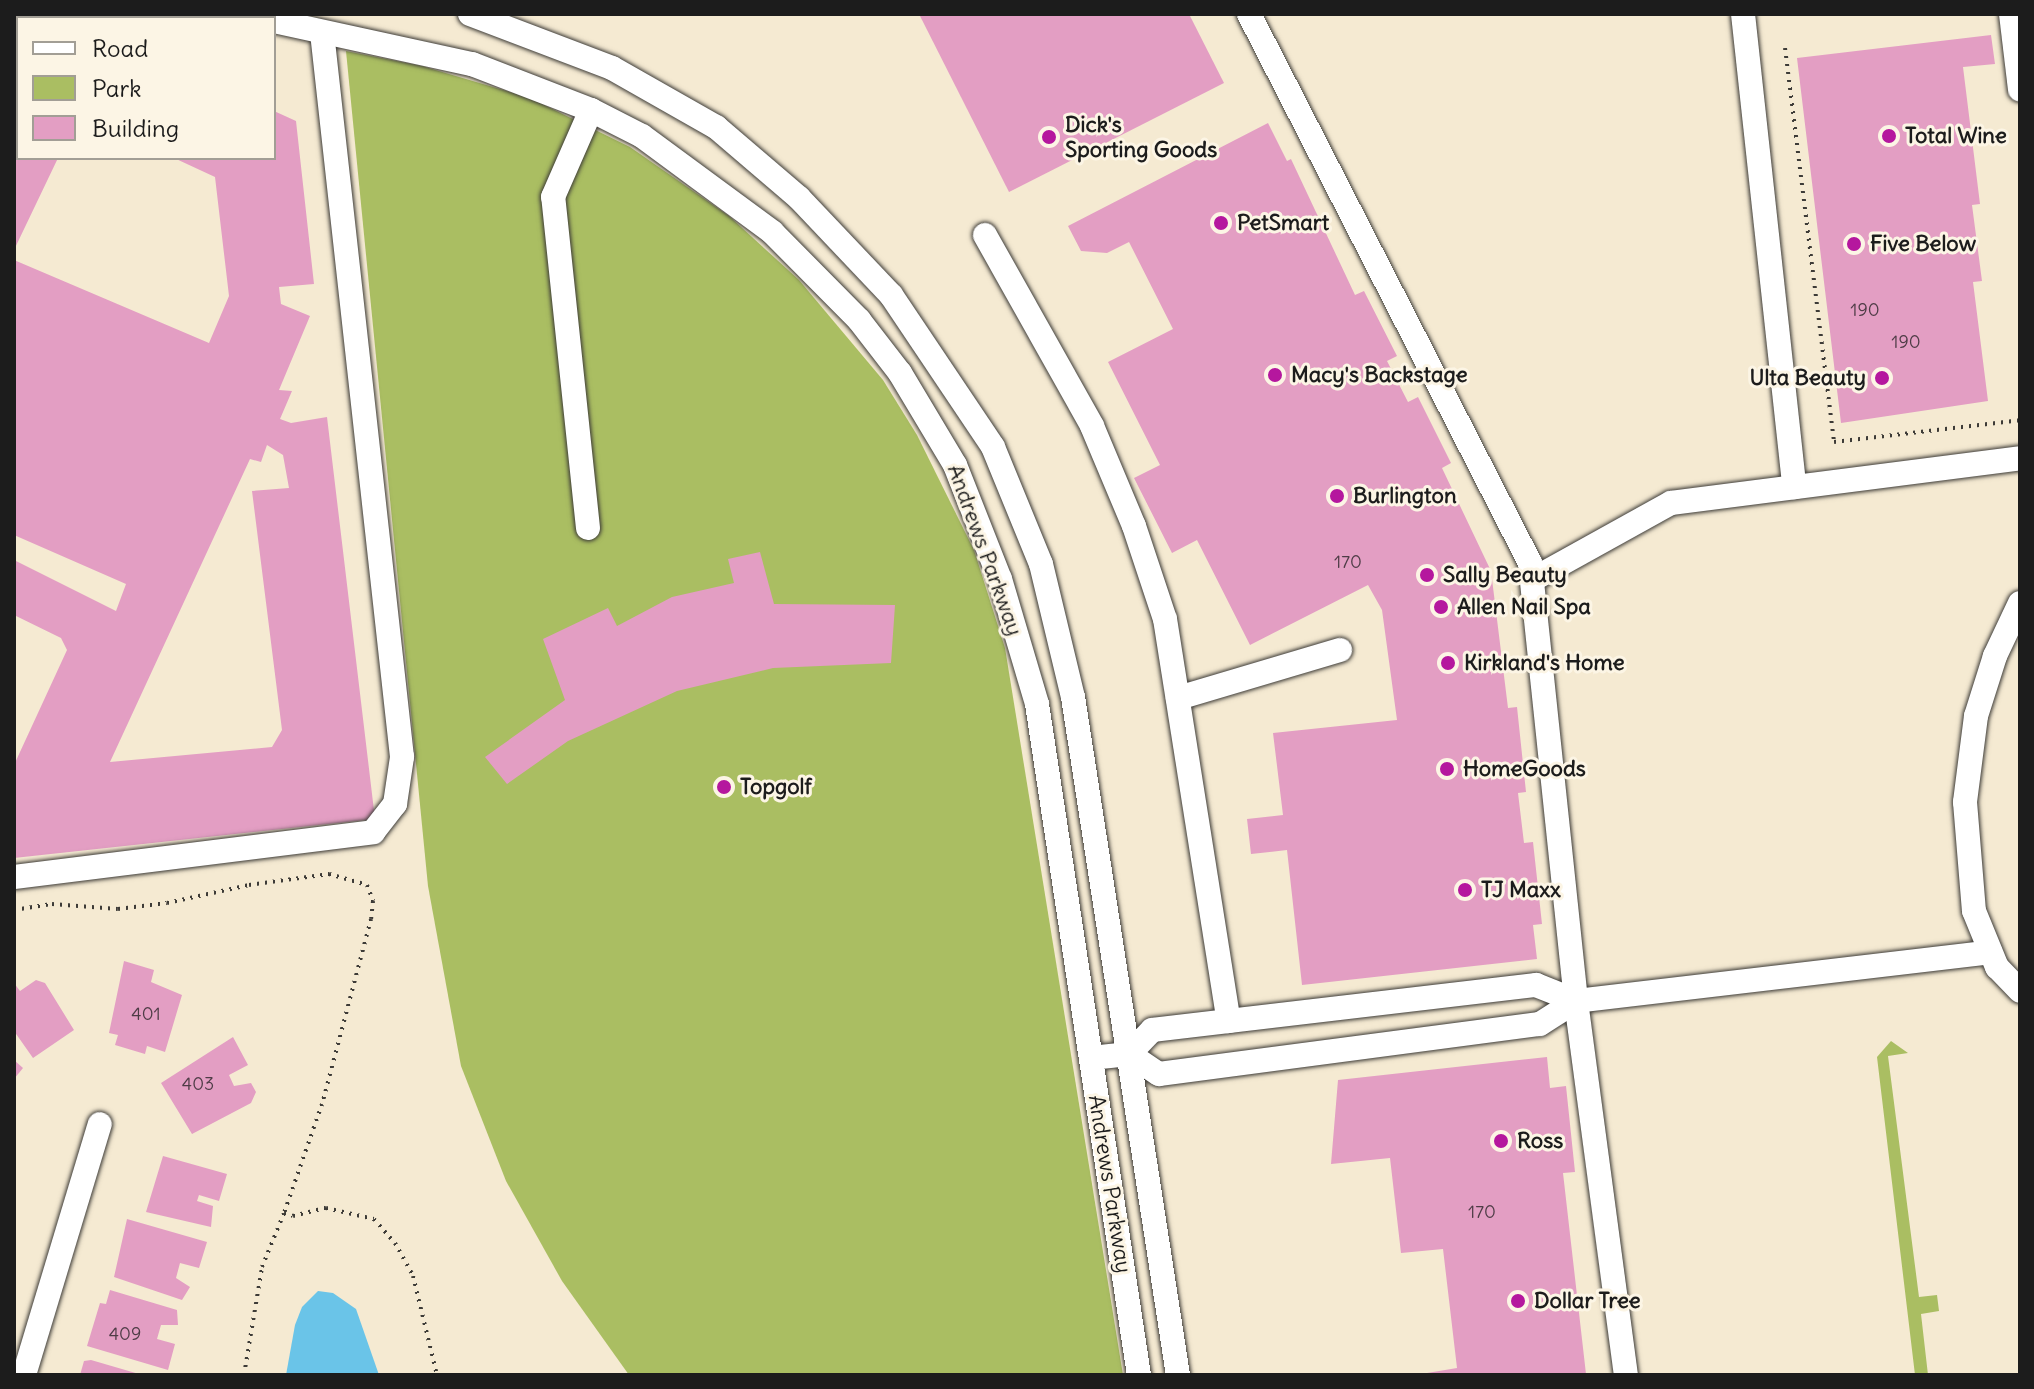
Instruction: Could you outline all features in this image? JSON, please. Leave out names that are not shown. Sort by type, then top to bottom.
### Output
[{"type":"street","name":"Andrews Parkway","points":[[470,14],[612,68],[716,127],[799,198],[891,295],[993,447],[1041,564],[1073,697],[1178,1375]]},
{"type":"street","points":[[1249,14],[1530,563],[1576,1001],[1626,1375]]},
{"type":"street","points":[[1743,14],[1794,487]]},
{"type":"street","points":[[2011,14],[2020,89]]},
{"type":"street","name":"Andrews Parkway","points":[[276,21],[472,64],[591,110],[665,152],[772,232],[859,320],[900,373],[955,465],[1000,579],[1037,704],[1139,1375]]},
{"type":"street","points":[[14,877],[373,832],[395,804],[402,757],[322,32]]},
{"type":"street","points":[[588,528],[553,197],[591,110]]},
{"type":"street","points":[[985,235],[1065,373],[1116,480],[1165,619],[1229,1021]]},
{"type":"street","points":[[859,320],[891,295]]},
{"type":"street","points":[[1532,580],[1671,503],[2020,458]]},
{"type":"street","points":[[2020,603],[1995,656],[1976,716],[1965,802],[1974,911],[1990,952],[2020,991]]},
{"type":"street","points":[[1178,698],[1340,650]]},
{"type":"street","points":[[1091,1058],[1129,1054],[1159,1074],[1540,1024],[1576,1001],[1990,952]]},
{"type":"street","points":[[1129,1054],[1152,1030],[1536,985],[1576,1001]]},
{"type":"street","points":[[24,1375],[25,1330],[100,1124]]},
{"type":"path","points":[[1785,48],[1834,442],[2020,420]]},
{"type":"path","points":[[14,910],[52,904],[118,909],[329,874],[367,885],[373,901],[371,919],[322,1104],[262,1267],[244,1375]]},
{"type":"path","points":[[284,1213],[344,1208],[374,1219],[386,1230],[413,1276],[437,1375]]},
{"type":"green space","name":"Topgolf","points":[[346,51],[422,66],[530,98],[630,147],[729,216],[799,280],[883,380],[917,435],[974,550],[1005,648],[1123,1375],[629,1375],[562,1281],[506,1181],[461,1066],[428,886]]},
{"type":"green space","points":[[1891,1041],[1908,1053],[1888,1056],[1919,1297],[1937,1295],[1939,1311],[1921,1314],[1928,1375],[1915,1375],[1877,1057]]},
{"type":"water","points":[[318,1291],[333,1293],[356,1309],[379,1375],[286,1375],[295,1325],[302,1307]]},
{"type":"building","points":[[66,14],[70,16],[39,16]]},
{"type":"building","name":"Dick's Sporting Goods","points":[[919,14],[1189,14],[1224,83],[1009,192]]},
{"type":"building","points":[[1991,35],[1995,64],[1963,67],[1980,204],[1972,205],[1982,281],[1973,282],[1988,401],[1841,423],[1797,58]]},
{"type":"building","points":[[276,112],[296,121],[314,284],[279,287],[281,304],[310,316],[279,390],[292,391],[280,419],[291,423],[327,417],[375,819],[14,858],[14,765],[67,650],[61,638],[14,615],[14,560],[116,611],[126,584],[14,535],[14,260],[209,343],[229,296],[215,177],[178,160],[276,160]],"holes":[[[267,445],[283,455],[289,488],[252,491],[282,730],[272,747],[110,762],[250,459],[261,462]]]},
{"type":"building","points":[[1268,123],[1287,161],[1291,159],[1355,295],[1364,291],[1397,356],[1387,361],[1408,402],[1418,397],[1451,463],[1442,468],[1491,571],[1508,708],[1517,707],[1526,792],[1518,793],[1524,843],[1533,842],[1542,924],[1533,925],[1537,959],[1302,985],[1287,850],[1251,854],[1247,819],[1283,815],[1273,733],[1397,720],[1382,610],[1368,585],[1250,645],[1197,540],[1172,553],[1134,478],[1160,465],[1108,362],[1173,329],[1129,242],[1107,253],[1081,251],[1068,226]]},
{"type":"building","points":[[16,155],[16,160],[57,160],[14,250]]},
{"type":"building","points":[[760,552],[774,604],[895,605],[891,663],[773,668],[677,691],[568,741],[507,784],[485,757],[565,700],[543,639],[608,608],[617,626],[672,597],[734,583],[728,559]]},
{"type":"building","points":[[124,961],[154,970],[151,982],[182,995],[165,1052],[147,1046],[145,1054],[115,1045],[118,1035],[109,1033]]},
{"type":"building","points":[[36,980],[45,983],[74,1030],[33,1058],[14,1031],[14,983],[20,991]]},
{"type":"building","points":[[233,1037],[248,1065],[229,1075],[234,1086],[251,1083],[256,1092],[251,1103],[192,1134],[161,1083]]},
{"type":"building","points":[[1547,1057],[1550,1088],[1566,1086],[1575,1172],[1563,1173],[1586,1374],[1415,1375],[1457,1368],[1443,1249],[1401,1253],[1390,1158],[1331,1164],[1338,1080]]},
{"type":"building","points":[[14,1060],[23,1068],[14,1079]]},
{"type":"building","points":[[163,1156],[227,1174],[219,1201],[199,1195],[197,1201],[213,1206],[211,1227],[146,1212]]},
{"type":"building","points":[[127,1219],[207,1242],[199,1268],[180,1263],[176,1278],[190,1287],[182,1300],[114,1277]]},
{"type":"building","points":[[110,1290],[177,1310],[178,1325],[161,1325],[157,1339],[175,1344],[168,1370],[87,1346],[100,1303],[106,1304]]},
{"type":"building","points":[[91,1360],[139,1375],[80,1375],[84,1361]]},
{"type":"place","name":"Total Wine","points":[[1889,136]]},
{"type":"place","name":"Dick's Sporting Goods","points":[[1049,137]]},
{"type":"place","name":"PetSmart","points":[[1221,223]]},
{"type":"place","name":"Five Below","points":[[1854,244]]},
{"type":"place","name":"Macy's Backstage","points":[[1275,375]]},
{"type":"place","name":"Ulta Beauty","points":[[1882,378]]},
{"type":"place","name":"Burlington","points":[[1337,496]]},
{"type":"place","name":"Sally Beauty","points":[[1427,575]]},
{"type":"place","name":"Allen Nail Spa","points":[[1441,607]]},
{"type":"place","name":"Kirkland's Home","points":[[1448,663]]},
{"type":"place","name":"HomeGoods","points":[[1447,769]]},
{"type":"place","name":"Topgolf","points":[[724,787]]},
{"type":"place","name":"TJ Maxx","points":[[1465,890]]},
{"type":"place","name":"Ross","points":[[1501,1141]]},
{"type":"place","name":"Dollar Tree","points":[[1518,1301]]}]
